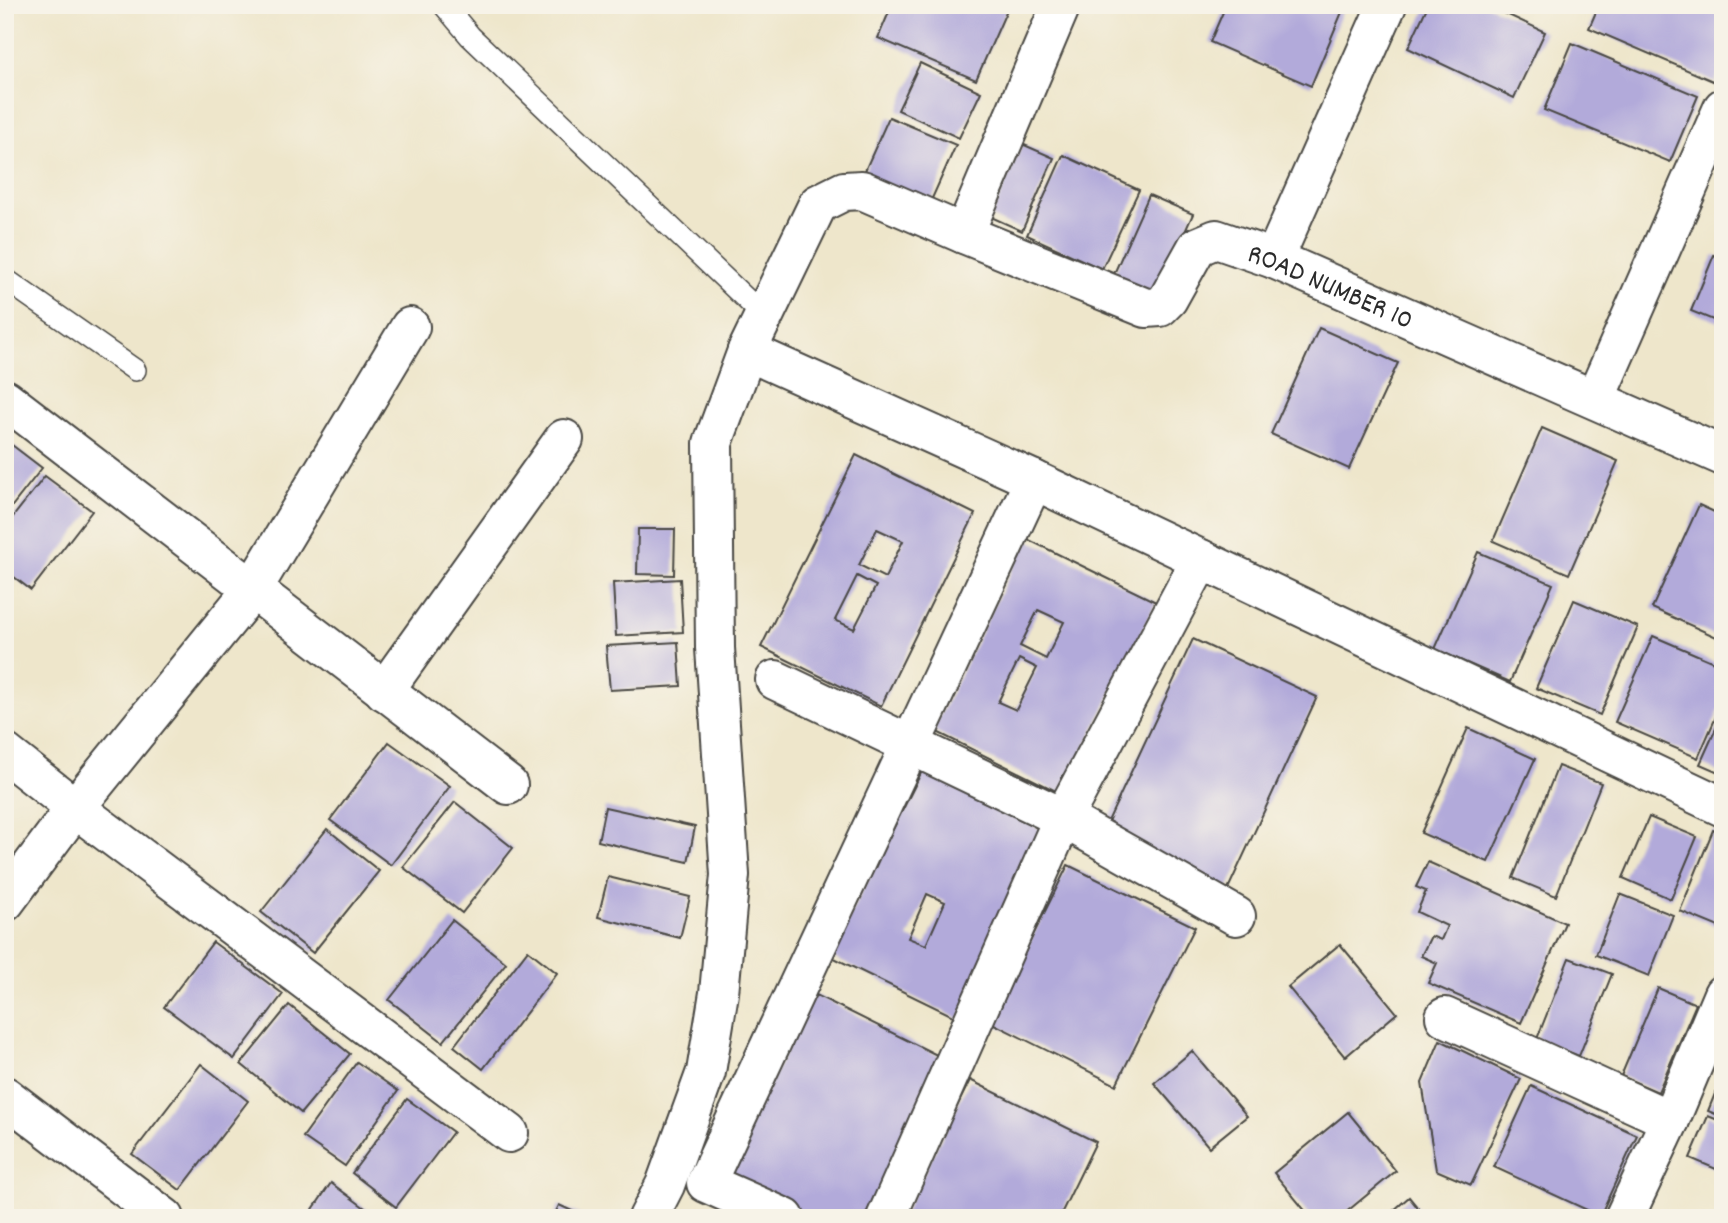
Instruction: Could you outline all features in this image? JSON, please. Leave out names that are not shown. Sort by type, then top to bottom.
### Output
[{"type":"street","points":[[649,1218],[665,1185],[706,1072],[719,993],[730,875],[715,648],[713,443],[747,351],[818,204],[844,191],[862,190],[964,234],[1061,5]]},
{"type":"street","points":[[1274,259],[1387,5]]},
{"type":"street","points":[[1595,399],[1723,108]]},
{"type":"street","name":"ROAD NUMBER 10","points":[[964,234],[1146,308],[1160,307],[1168,299],[1197,247],[1216,239],[1274,259],[1723,456]]},
{"type":"street","points":[[5,902],[75,808],[252,590],[410,327]]},
{"type":"street","points":[[747,351],[1034,480],[1723,807]]},
{"type":"street","points":[[5,399],[508,785]]},
{"type":"street","points":[[384,691],[564,439]]},
{"type":"street","points":[[785,1218],[706,1183],[1034,480]]},
{"type":"street","points":[[887,1218],[1063,818],[1201,559]]},
{"type":"street","points":[[775,680],[1063,818],[1236,916]]},
{"type":"street","points":[[5,753],[509,1133]]},
{"type":"street","points":[[1624,1218],[1670,1120],[1723,994]]},
{"type":"street","points":[[1445,1017],[1670,1120]]},
{"type":"street","points":[[5,1096],[164,1218]]},
{"type":"lane","points":[[444,5],[480,45],[764,316]]},
{"type":"lane","points":[[5,279],[135,370]]},
{"type":"building","points":[[892,5],[1009,5],[976,80],[878,38]]},
{"type":"building","points":[[1226,5],[1345,5],[1311,86],[1210,42]]},
{"type":"building","points":[[1428,5],[1487,5],[1545,32],[1514,98],[1408,48]]},
{"type":"building","points":[[1599,5],[1697,5],[1723,16],[1723,64],[1715,82],[1589,28]]},
{"type":"building","points":[[1572,43],[1698,96],[1670,162],[1544,110]]},
{"type":"building","points":[[920,63],[981,92],[959,138],[898,110]]},
{"type":"building","points":[[889,117],[956,145],[930,203],[863,175]]},
{"type":"building","points":[[1022,144],[1054,158],[1022,231],[991,217]]},
{"type":"building","points":[[1063,155],[1139,190],[1102,269],[1027,235]]},
{"type":"building","points":[[1149,195],[1193,214],[1156,296],[1113,276]]},
{"type":"building","points":[[1714,255],[1723,259],[1723,324],[1691,311]]},
{"type":"building","points":[[1319,328],[1398,363],[1349,469],[1271,434]]},
{"type":"building","points":[[1542,428],[1618,461],[1569,574],[1493,541]]},
{"type":"building","points":[[8,442],[42,468],[5,515],[5,446]]},
{"type":"building","points":[[856,455],[975,514],[881,706],[761,647]],"holes":[[[877,529],[903,541],[885,578],[859,565]],[[857,576],[876,586],[854,629],[835,620]]]},
{"type":"building","points":[[45,476],[92,511],[31,590],[5,570],[5,527]]},
{"type":"building","points":[[1699,505],[1723,516],[1723,640],[1652,608]]},
{"type":"building","points":[[638,529],[675,529],[674,575],[637,574]]},
{"type":"building","points":[[1027,539],[1156,602],[1062,794],[933,730]],"holes":[[[1038,610],[1064,622],[1046,659],[1020,646]],[[1019,659],[1037,668],[1016,710],[998,702]]]},
{"type":"building","points":[[1478,552],[1553,584],[1510,682],[1435,649]]},
{"type":"building","points":[[680,579],[683,632],[616,636],[613,583]]},
{"type":"building","points":[[1574,600],[1638,627],[1600,715],[1536,688]]},
{"type":"building","points":[[1653,636],[1723,666],[1723,701],[1698,758],[1615,722]]},
{"type":"building","points":[[1193,639],[1317,697],[1228,889],[1103,832]]},
{"type":"building","points":[[678,642],[681,686],[610,690],[606,646]]},
{"type":"building","points":[[1723,713],[1723,774],[1700,764]]},
{"type":"building","points":[[1468,728],[1535,759],[1488,862],[1421,833]]},
{"type":"building","points":[[389,742],[450,786],[391,865],[330,820]]},
{"type":"building","points":[[1558,766],[1601,783],[1556,896],[1513,878]]},
{"type":"building","points":[[922,771],[1050,834],[959,1019],[830,956]],"holes":[[[927,894],[945,902],[926,945],[908,938]]]},
{"type":"building","points":[[455,802],[513,848],[462,913],[403,867]]},
{"type":"building","points":[[605,807],[695,827],[688,862],[598,841]]},
{"type":"building","points":[[1649,817],[1697,837],[1671,899],[1623,878]]},
{"type":"building","points":[[327,829],[379,871],[313,953],[261,912]]},
{"type":"building","points":[[1713,830],[1723,834],[1721,928],[1680,911]]},
{"type":"building","points":[[1428,862],[1565,923],[1521,1023],[1428,983],[1437,963],[1421,956],[1431,936],[1441,940],[1447,926],[1417,912],[1426,891],[1416,887]]},
{"type":"building","points":[[1068,865],[1195,927],[1116,1085],[990,1022]]},
{"type":"building","points":[[608,877],[690,897],[680,938],[598,917]]},
{"type":"building","points":[[1620,894],[1673,915],[1649,976],[1596,955]]},
{"type":"building","points":[[452,920],[506,963],[443,1042],[389,1000]]},
{"type":"building","points":[[213,942],[283,994],[234,1059],[164,1007]]},
{"type":"building","points":[[1340,944],[1397,1013],[1345,1057],[1288,987]]},
{"type":"building","points":[[528,950],[557,973],[483,1069],[454,1046]]},
{"type":"building","points":[[1569,958],[1612,974],[1579,1056],[1537,1039]]},
{"type":"building","points":[[1658,988],[1696,1004],[1658,1092],[1621,1076]]},
{"type":"building","points":[[814,994],[943,1058],[864,1218],[802,1218],[723,1179]]},
{"type":"building","points":[[289,1005],[350,1054],[301,1113],[241,1064]]},
{"type":"building","points":[[1440,1040],[1521,1079],[1471,1185],[1436,1170],[1422,1083]]},
{"type":"building","points":[[1192,1051],[1247,1116],[1209,1147],[1154,1083]]},
{"type":"building","points":[[357,1062],[398,1091],[345,1166],[303,1137]]},
{"type":"building","points":[[201,1064],[248,1101],[180,1190],[132,1154]]},
{"type":"building","points":[[1723,1074],[1723,1117],[1708,1111]]},
{"type":"building","points":[[970,1080],[1096,1142],[1059,1218],[902,1218]]},
{"type":"building","points":[[1531,1086],[1637,1135],[1600,1216],[1494,1167]]},
{"type":"building","points":[[407,1099],[453,1132],[396,1207],[352,1173]]},
{"type":"building","points":[[1348,1112],[1396,1171],[1339,1218],[1311,1218],[1274,1173]]},
{"type":"building","points":[[1708,1116],[1723,1122],[1723,1172],[1690,1158]]},
{"type":"building","points":[[331,1183],[369,1211],[364,1218],[307,1218]]},
{"type":"building","points":[[1409,1197],[1426,1218],[1385,1218]]},
{"type":"building","points":[[559,1205],[587,1218],[553,1218]]}]
